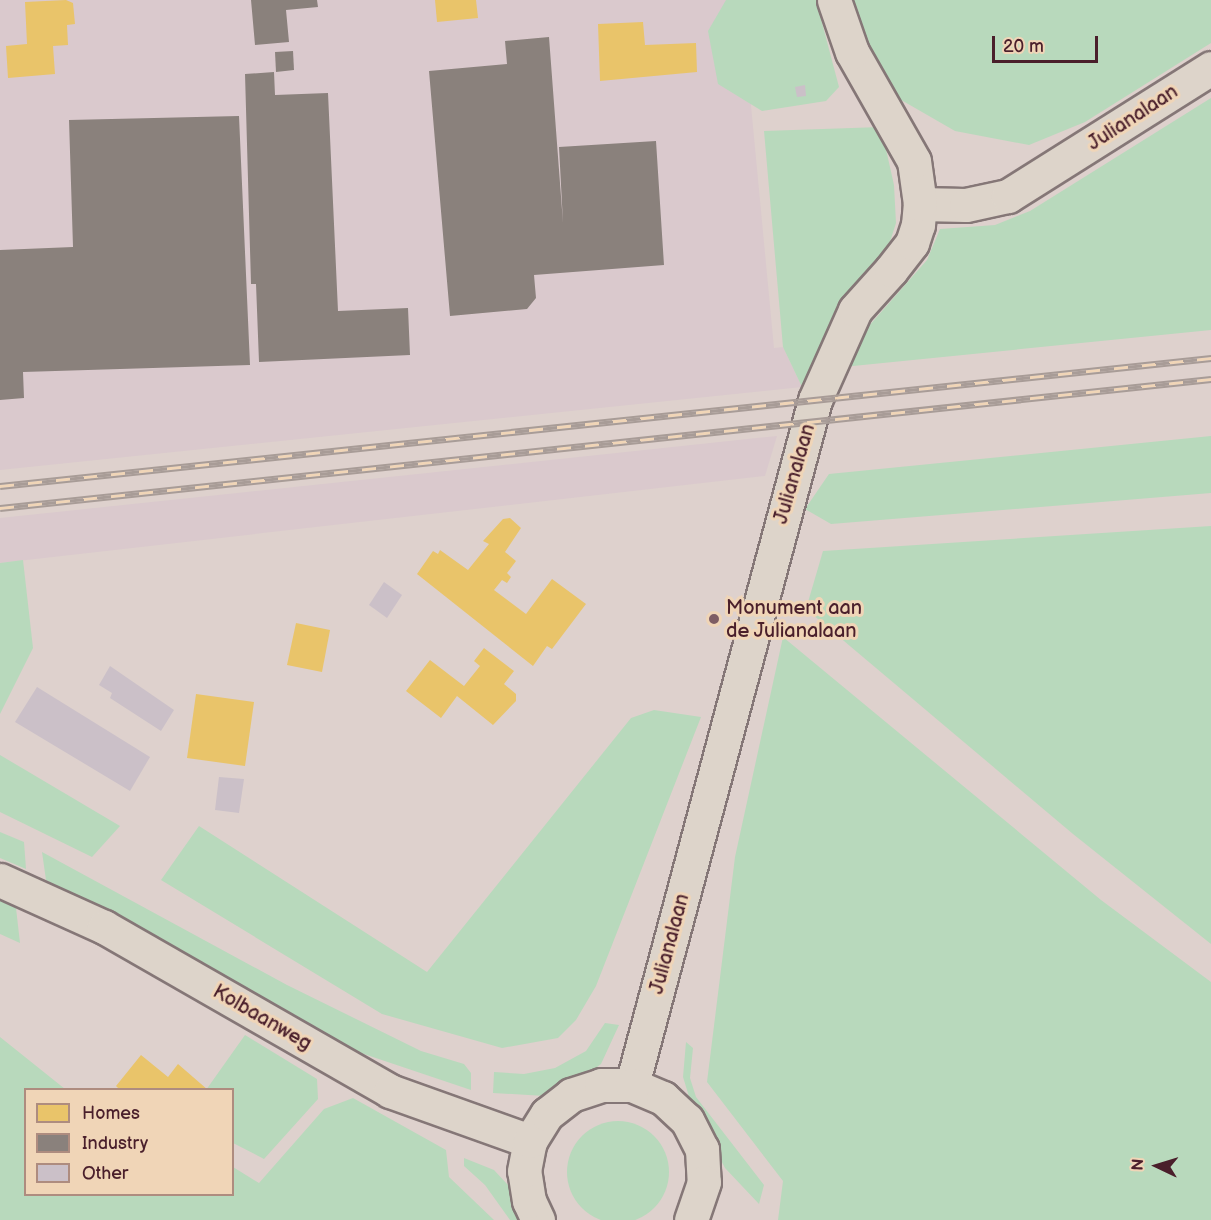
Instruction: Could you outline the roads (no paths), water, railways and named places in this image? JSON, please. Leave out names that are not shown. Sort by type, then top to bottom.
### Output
[{"type":"street","points":[[834,0],[852,52],[914,161],[920,204]]},
{"type":"street","name":"Julianalaan","points":[[632,1085],[816,400],[855,310],[912,243],[920,204],[966,205],[1008,196],[1211,68]]},
{"type":"street","name":"Kolbaanweg","points":[[0,880],[104,927],[390,1091],[530,1141]]},
{"type":"street","points":[[538,1220],[529,1201],[524,1171],[530,1141],[547,1114],[571,1095],[601,1084],[632,1085],[671,1105],[687,1120],[702,1149],[704,1182],[700,1218]]},
{"type":"railway","points":[[0,486],[1211,358]]},
{"type":"railway","points":[[0,508],[1211,379]]},
{"type":"place","name":"Monument aan de Julianalaan","points":[[714,619]]}]
